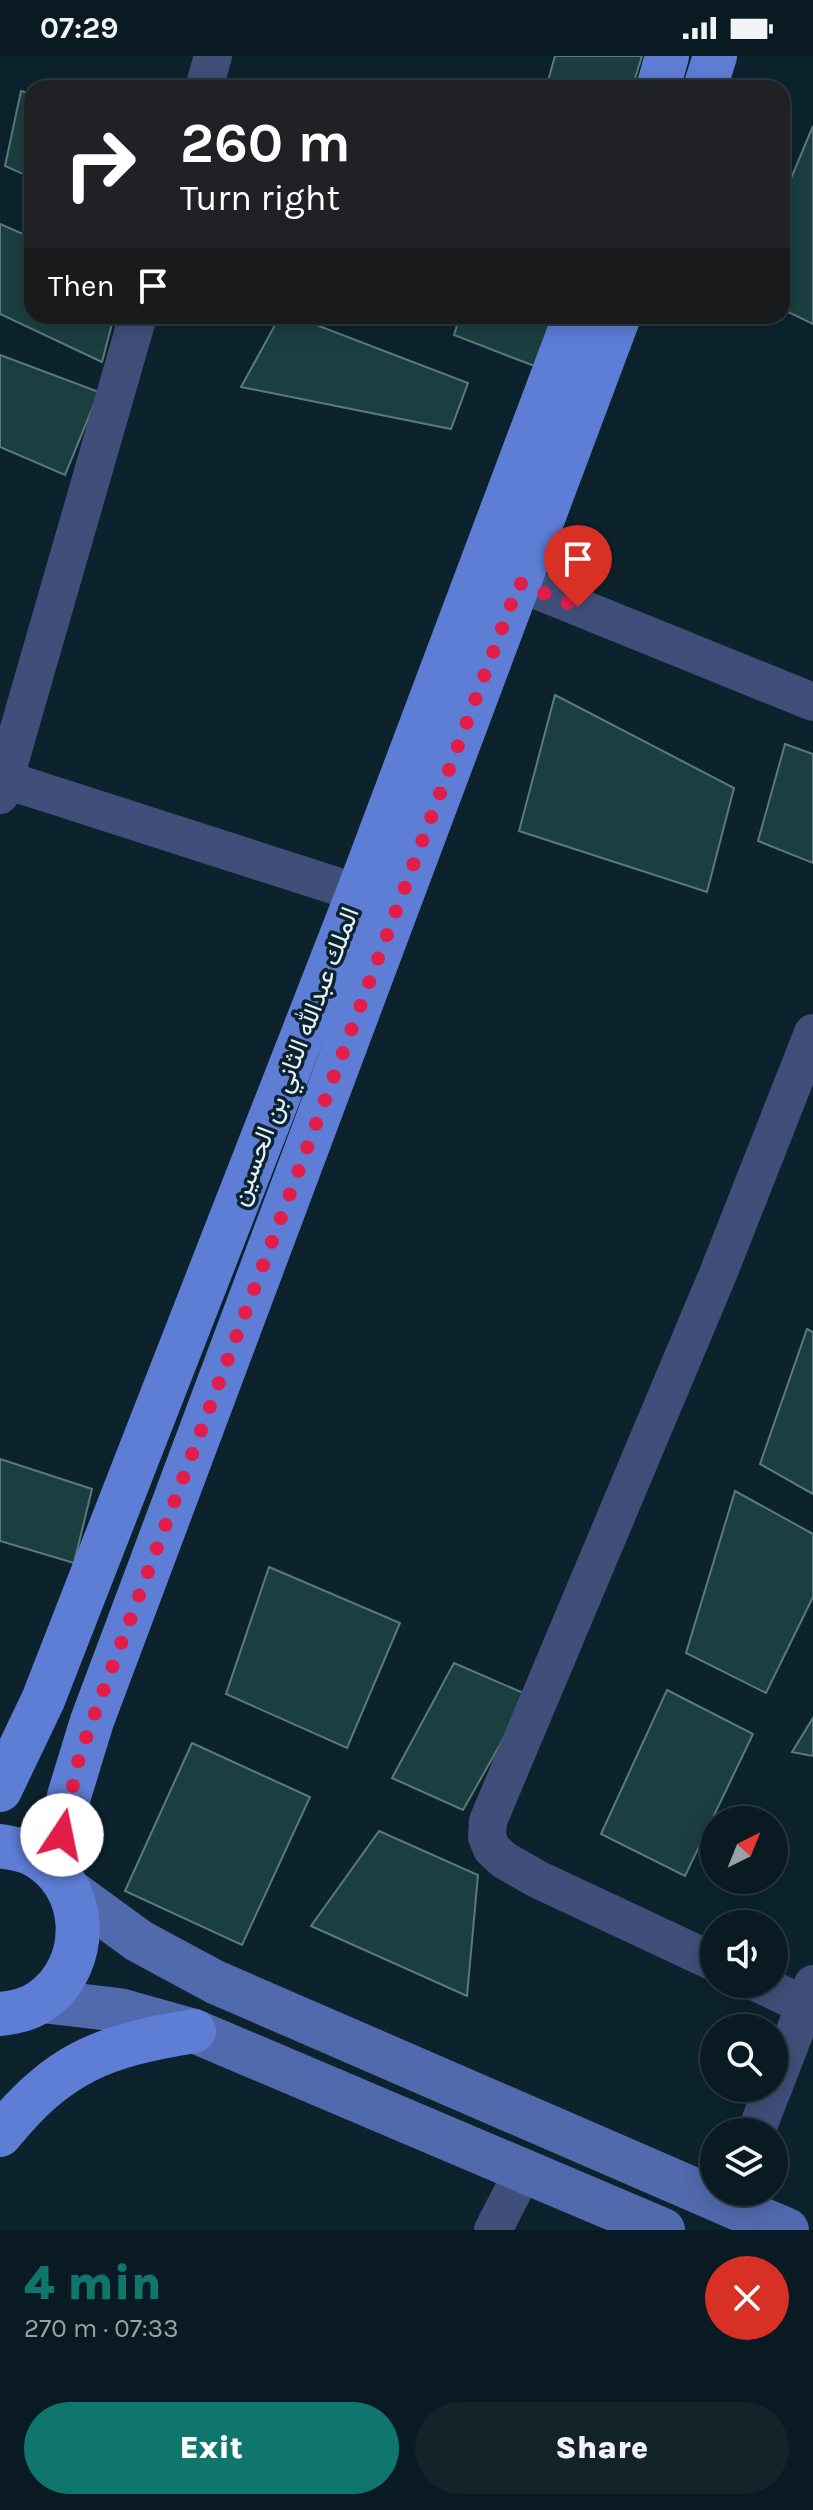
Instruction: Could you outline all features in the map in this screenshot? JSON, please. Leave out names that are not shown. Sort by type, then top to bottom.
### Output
[{"type":"main road","points":[[660,80],[667,56]]},
{"type":"main road","points":[[708,80],[715,56]]},
{"type":"main road","name":"الملك عبدالله الثاني بن الحسين","points":[[0,1790],[43,1700],[358,893],[572,324]]},
{"type":"main road","name":"الملك عبدالله الثاني بن الحسين","points":[[64,1882],[69,1796],[92,1721],[616,324]]},
{"type":"main road","points":[[0,1846],[30,1853],[64,1882],[79,1920],[77,1951],[64,1979],[17,2015]]},
{"type":"main road","points":[[0,2135],[51,2081],[93,2056],[139,2040],[194,2031]]},
{"type":"street","points":[[206,80],[213,56]]},
{"type":"street","points":[[136,324],[2,784],[358,893]]},
{"type":"street","points":[[519,583],[813,702]]},
{"type":"street","points":[[700,1955],[537,1879],[504,1860],[492,1849],[487,1837],[488,1821],[718,1274],[813,1033]]},
{"type":"street","points":[[64,1882],[139,1941],[215,1982],[700,2186]]},
{"type":"street","points":[[788,1990],[809,1995],[788,2050]]},
{"type":"street","points":[[17,2015],[119,2010],[194,2031],[663,2230]]},
{"type":"street","points":[[493,2230],[524,2170]]},
{"type":"street","points":[[743,2206],[787,2230]]},
{"type":"building","points":[[555,56],[642,56],[634,80],[548,80]]},
{"type":"building","points":[[21,91],[24,92],[24,174],[5,166]]},
{"type":"building","points":[[813,126],[813,324],[790,313],[790,181]]},
{"type":"building","points":[[0,224],[24,234],[24,324],[112,324],[102,362],[0,314]]},
{"type":"building","points":[[276,324],[314,324],[468,383],[451,429],[241,387]]},
{"type":"building","points":[[457,324],[554,324],[537,367],[454,335]]},
{"type":"building","points":[[0,355],[99,392],[65,475],[0,447]]},
{"type":"building","points":[[555,695],[734,788],[707,892],[519,831]]},
{"type":"building","points":[[785,744],[813,754],[813,863],[758,841]]},
{"type":"building","points":[[807,1329],[813,1332],[813,1494],[760,1464]]},
{"type":"building","points":[[0,1459],[92,1489],[74,1563],[0,1541]]},
{"type":"building","points":[[735,1491],[813,1534],[813,1597],[766,1693],[686,1653]]},
{"type":"building","points":[[269,1567],[400,1623],[347,1748],[226,1694]]},
{"type":"building","points":[[454,1663],[528,1695],[463,1810],[392,1778]]},
{"type":"building","points":[[667,1690],[753,1734],[719,1806],[700,1806],[700,1845],[685,1876],[601,1834]]},
{"type":"building","points":[[813,1718],[813,1756],[792,1752]]},
{"type":"building","points":[[192,1743],[310,1797],[242,1945],[125,1891]]},
{"type":"building","points":[[379,1831],[478,1875],[467,1996],[311,1926]]},
{"type":"route","points":[[62,1835],[69,1796],[92,1721],[519,583],[578,607]]}]
